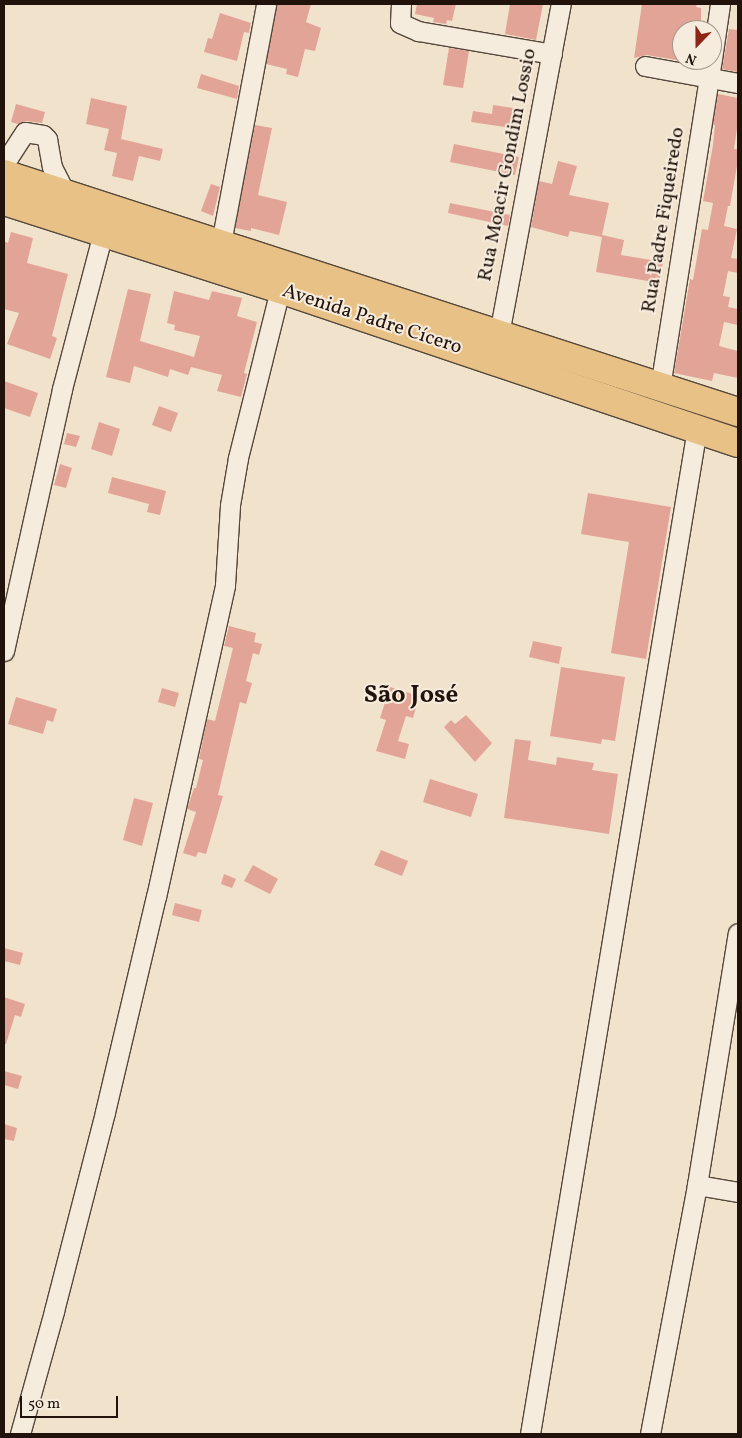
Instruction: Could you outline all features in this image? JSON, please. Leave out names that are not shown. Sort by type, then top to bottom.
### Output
[{"type":"highway","name":"Avenida Padre Cícero","points":[[4,174],[738,412]]},
{"type":"highway","name":"Avenida Padre Cícero","points":[[4,202],[280,289],[738,443]]},
{"type":"street","points":[[221,243],[266,4]]},
{"type":"street","points":[[401,4],[400,23],[418,30],[552,54]]},
{"type":"street","name":"Rua Moacir Gondim Lossio","points":[[499,334],[561,4]]},
{"type":"street","name":"Rua Padre Fiqueiredo","points":[[718,20],[720,4]]},
{"type":"street","points":[[645,66],[738,83]]},
{"type":"street","name":"Rua Padre Fiqueiredo","points":[[660,387],[710,70]]},
{"type":"street","points":[[4,164],[26,132],[43,134],[47,139],[52,167],[65,194]]},
{"type":"street","points":[[4,651],[62,389],[103,233]]},
{"type":"street","points":[[20,1434],[54,1311],[102,1122],[160,878],[225,584],[230,505],[238,458],[280,289]]},
{"type":"street","points":[[530,1434],[697,429]]},
{"type":"street","points":[[650,1434],[697,1185],[734,973],[738,933]]},
{"type":"street","points":[[697,1185],[738,1192]]},
{"type":"building","points":[[277,4],[311,4],[306,22],[321,28],[315,51],[305,49],[298,77],[286,74],[287,69],[266,64]]},
{"type":"building","points":[[417,4],[456,4],[452,21],[447,20],[446,24],[433,22],[434,18],[415,14]]},
{"type":"building","points":[[510,4],[543,4],[536,40],[505,34]]},
{"type":"building","points":[[642,4],[697,4],[696,7],[701,8],[701,20],[672,20],[672,59],[647,55],[634,58]]},
{"type":"building","points":[[220,13],[251,23],[249,33],[244,32],[237,61],[204,52],[208,38],[212,39]]},
{"type":"building","points":[[729,29],[738,30],[738,72],[722,69]]},
{"type":"building","points":[[449,48],[469,51],[463,88],[443,85]]},
{"type":"building","points":[[201,74],[239,86],[237,99],[197,88]]},
{"type":"building","points":[[718,94],[738,98],[738,122],[734,149],[738,149],[738,160],[730,206],[728,206],[724,226],[737,229],[731,258],[738,259],[738,273],[728,271],[723,296],[730,297],[728,307],[738,309],[738,325],[724,322],[719,346],[738,351],[738,378],[714,373],[712,381],[674,373],[690,279],[693,280],[702,229],[708,230],[713,203],[703,201],[713,145],[715,125],[713,125]]},
{"type":"building","points":[[91,98],[127,106],[121,139],[163,149],[160,161],[139,156],[133,181],[112,176],[117,153],[104,150],[109,129],[86,124]]},
{"type":"building","points":[[16,104],[45,112],[42,123],[27,121],[18,124],[11,122]]},
{"type":"building","points":[[493,105],[521,109],[518,129],[471,122],[473,111],[492,114]]},
{"type":"building","points":[[255,125],[272,128],[258,195],[287,202],[279,235],[251,228],[251,231],[235,228]]},
{"type":"building","points":[[454,144],[519,157],[515,175],[450,162]]},
{"type":"building","points":[[558,161],[577,166],[569,195],[609,203],[602,235],[624,240],[621,255],[663,262],[659,283],[596,272],[602,237],[570,231],[568,237],[531,227],[539,181],[552,184]]},
{"type":"building","points":[[211,184],[220,187],[213,216],[201,211]]},
{"type":"building","points":[[450,203],[510,215],[508,226],[448,213]]},
{"type":"building","points":[[11,232],[33,238],[27,263],[68,274],[52,336],[57,338],[50,359],[7,344],[19,313],[4,309],[4,241],[8,243]]},
{"type":"building","points":[[128,289],[151,294],[140,341],[194,357],[200,336],[174,330],[175,325],[167,323],[174,291],[209,300],[212,291],[242,298],[237,316],[257,322],[244,373],[247,374],[241,397],[217,391],[222,375],[191,367],[188,375],[170,369],[168,377],[134,366],[130,383],[106,377]]},
{"type":"building","points":[[4,381],[38,393],[30,417],[4,408]]},
{"type":"building","points":[[159,406],[178,413],[171,432],[152,425]]},
{"type":"building","points":[[99,422],[120,429],[112,456],[91,449]]},
{"type":"building","points":[[67,433],[80,436],[76,447],[64,444]]},
{"type":"building","points":[[60,464],[72,468],[66,488],[54,485]]},
{"type":"building","points":[[112,477],[166,491],[160,515],[147,512],[149,504],[108,493]]},
{"type":"building","points":[[588,493],[671,507],[646,659],[611,653],[629,542],[581,534]]},
{"type":"building","points":[[229,626],[256,633],[254,642],[262,644],[259,655],[253,653],[246,681],[252,683],[246,704],[240,702],[218,795],[223,796],[206,854],[198,852],[196,857],[183,853],[196,812],[187,809],[194,788],[196,788],[203,760],[199,759],[207,719],[215,721],[233,648],[224,646]]},
{"type":"building","points":[[533,641],[562,647],[559,664],[529,657]]},
{"type":"building","points":[[561,667],[625,677],[615,741],[602,739],[601,744],[550,736]]},
{"type":"building","points":[[390,687],[419,696],[413,718],[406,716],[398,741],[409,744],[405,759],[376,751],[386,720],[380,718]]},
{"type":"building","points":[[162,688],[179,693],[175,707],[158,702]]},
{"type":"building","points":[[16,697],[57,709],[53,722],[47,720],[43,734],[8,724]]},
{"type":"building","points":[[466,715],[492,743],[475,762],[444,727],[451,720],[455,724]]},
{"type":"building","points":[[515,739],[531,741],[528,760],[556,765],[557,757],[594,763],[592,770],[618,774],[609,834],[504,818]]},
{"type":"building","points":[[430,779],[478,794],[471,817],[423,802]]},
{"type":"building","points":[[134,798],[153,803],[142,846],[123,840]]},
{"type":"building","points":[[381,850],[408,861],[402,876],[374,865]]},
{"type":"building","points":[[253,865],[278,879],[270,894],[244,881]]},
{"type":"building","points":[[224,874],[236,879],[232,888],[221,884]]},
{"type":"building","points":[[175,903],[202,910],[199,922],[172,915]]},
{"type":"building","points":[[4,948],[23,953],[20,965],[4,961]]},
{"type":"building","points":[[4,997],[25,1004],[21,1017],[15,1015],[6,1044],[4,1044]]},
{"type":"building","points":[[4,1071],[22,1076],[18,1089],[4,1085]]},
{"type":"building","points":[[4,1124],[17,1128],[14,1141],[4,1139]]},
{"type":"district","name":"São José","points":[[411,696]]}]
